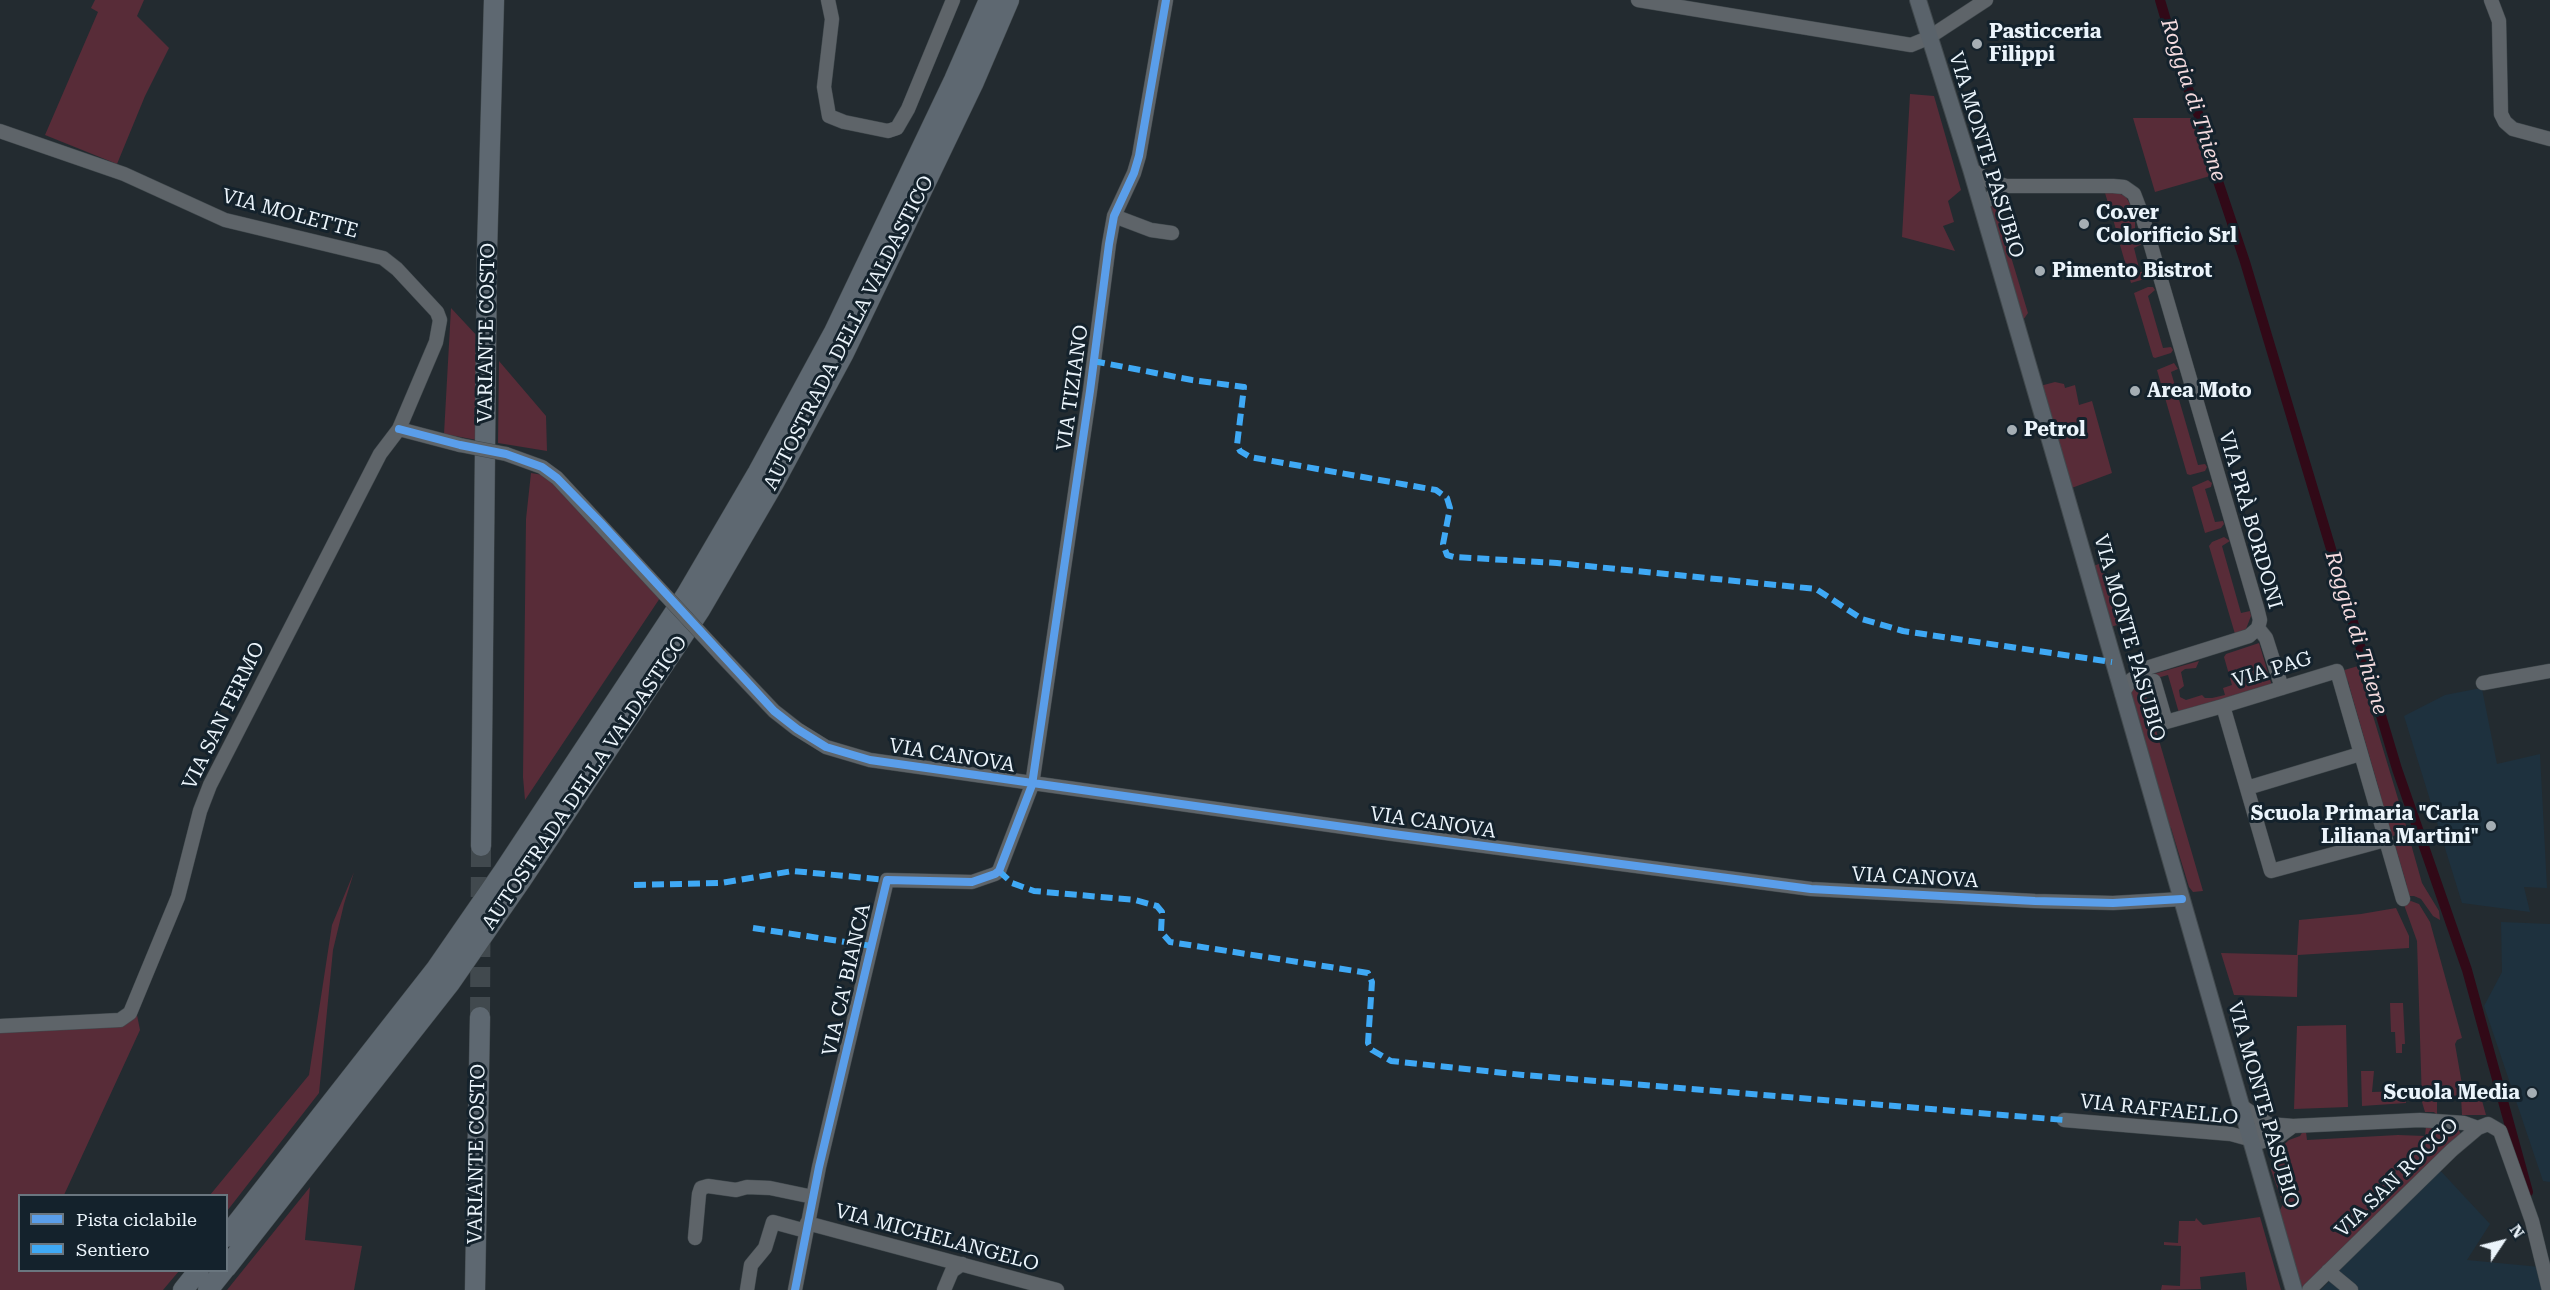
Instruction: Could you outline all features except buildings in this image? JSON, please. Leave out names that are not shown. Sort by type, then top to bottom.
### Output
[{"type":"highway","name":"VARIANTE COSTO","points":[[481,846],[488,252],[494,0]]},
{"type":"highway","name":"AUTOSTRADA DELLA VALDASTICO","points":[[228,1234],[436,969],[686,595],[758,472],[834,332],[954,80],[989,0]]},
{"type":"highway","name":"AUTOSTRADA DELLA VALDASTICO","points":[[228,1265],[450,983],[522,879],[700,610],[774,483],[843,353],[973,84],[1009,0]]},
{"type":"highway","name":"VARIANTE COSTO","points":[[475,1290],[480,1017]]},
{"type":"highway","points":[[183,1290],[197,1272]]},
{"type":"highway","name":"AUTOSTRADA DELLA VALDASTICO","points":[[208,1290],[223,1272]]},
{"type":"main road","name":"VIA MONTE PASUBIO","points":[[1918,0],[1982,205],[2294,1290]]},
{"type":"street","points":[[828,0],[832,19],[824,87],[829,116],[844,122],[888,130],[897,128],[908,110],[953,0]]},
{"type":"street","name":"VIA TIZIANO","points":[[1032,785],[1114,216],[1137,164],[1166,0]]},
{"type":"street","points":[[1638,0],[1911,45],[1928,38],[1986,0]]},
{"type":"street","points":[[2491,0],[2499,21],[2501,114],[2505,122],[2513,129],[2550,140]]},
{"type":"street","name":"VIA MOLETTE","points":[[0,130],[124,174],[225,220],[383,258],[397,269],[436,312],[440,320],[436,342],[399,429]]},
{"type":"street","name":"VIA PRÀ BORDONI","points":[[1971,169],[1989,182],[2007,186],[2113,186],[2124,187],[2134,194],[2257,608],[2260,620],[2258,628],[2249,636],[2152,674],[2136,675],[2122,694]]},
{"type":"street","points":[[1982,205],[2007,186]]},
{"type":"street","points":[[1114,216],[1151,230],[1172,233]]},
{"type":"street","name":"VIA CANOVA","points":[[399,429],[506,454],[542,467],[557,478],[774,711],[796,729],[826,747],[870,760],[1032,785],[1811,889],[2113,903],[2182,899]]},
{"type":"street","name":"VIA SAN FERMO","points":[[0,1026],[120,1020],[130,1013],[178,897],[200,811],[210,785],[380,454],[399,429]]},
{"type":"street","points":[[2258,628],[2266,638],[2282,688]]},
{"type":"street","name":"VIA PRÀ BORDONI","points":[[2112,662],[2152,674]]},
{"type":"street","name":"VIA PAG","points":[[2152,674],[2166,722],[2337,671],[2403,899]]},
{"type":"street","points":[[2483,684],[2550,671]]},
{"type":"street","name":"VIA PAG","points":[[2223,706],[2271,871],[2385,840]]},
{"type":"street","points":[[2247,788],[2360,754]]},
{"type":"street","name":"VIA CA' BIANCA","points":[[795,1290],[806,1227],[887,880],[962,883],[981,880],[995,874],[999,871],[1032,785]]},
{"type":"street","points":[[2240,1105],[2268,1124],[2293,1126],[2420,1120],[2464,1123],[2478,1128]]},
{"type":"street","name":"VIA RAFFAELLO","points":[[2064,1120],[2231,1134],[2260,1142],[2276,1138]]},
{"type":"street","points":[[2249,1138],[2255,1131],[2268,1124]]},
{"type":"street","name":"VIA SAN ROCCO","points":[[2308,1290],[2452,1150],[2478,1128],[2491,1124],[2500,1131],[2532,1221],[2549,1290]]},
{"type":"street","points":[[2259,1169],[2262,1156],[2276,1138],[2293,1126]]},
{"type":"street","points":[[695,1238],[701,1188],[708,1186],[736,1190],[747,1187],[770,1188],[813,1197]]},
{"type":"street","name":"VIA MICHELANGELO","points":[[747,1290],[751,1265],[765,1248],[773,1222],[806,1227],[962,1264],[1001,1283],[1057,1290]]},
{"type":"street","points":[[944,1290],[952,1271],[962,1264]]},
{"type":"street","points":[[2328,1271],[2351,1290]]},
{"type":"shaded area","points":[[95,0],[144,0],[137,16],[169,48],[145,96],[117,164],[45,135],[98,12],[91,8]]},
{"type":"shaded area","points":[[1910,94],[1934,96],[1961,190],[1948,201],[1954,222],[1943,226],[1955,251],[1902,237]]},
{"type":"shaded area","points":[[2133,118],[2192,118],[2210,176],[2155,192]]},
{"type":"shaded area","points":[[2105,193],[2119,193],[2126,197],[2131,206],[2122,210],[2125,219],[2133,216],[2135,218],[2135,231],[2118,236]]},
{"type":"shaded area","points":[[2005,194],[2002,201],[1995,204],[2028,313],[2021,323],[1988,209],[1991,203]]},
{"type":"shaded area","points":[[2137,239],[2142,244],[2134,248],[2140,272],[2148,271],[2151,274],[2148,278],[2131,283],[2120,245]]},
{"type":"shaded area","points":[[2153,287],[2155,290],[2148,296],[2163,348],[2171,347],[2173,350],[2171,353],[2155,358],[2134,293]]},
{"type":"shaded area","points":[[451,308],[479,338],[477,440],[444,434]]},
{"type":"shaded area","points":[[499,361],[546,416],[547,451],[498,443]]},
{"type":"shaded area","points":[[2174,363],[2178,369],[2171,372],[2198,465],[2205,464],[2207,467],[2205,471],[2190,475],[2187,474],[2157,370]]},
{"type":"shaded area","points":[[2055,382],[2064,384],[2065,388],[2075,385],[2079,405],[2092,401],[2112,473],[2069,489],[2040,386]]},
{"type":"shaded area","points":[[531,473],[543,475],[557,485],[660,598],[525,800],[523,777],[526,519]]},
{"type":"shaded area","points":[[2208,480],[2212,483],[2211,487],[2205,489],[2215,522],[2223,521],[2224,524],[2221,528],[2205,533],[2192,487]]},
{"type":"shaded area","points":[[2224,537],[2230,541],[2222,546],[2241,613],[2250,611],[2251,616],[2246,629],[2235,634],[2209,546],[2212,542]]},
{"type":"shaded area","points":[[2102,563],[2120,624],[2111,627],[2093,566]]},
{"type":"shaded area","points":[[2259,643],[2272,686],[2179,713],[2168,675],[2142,682],[2203,891],[2193,892],[2189,887],[2171,828],[2168,826],[2129,692],[2140,678],[2199,661],[2196,668],[2185,669],[2181,672],[2184,686],[2179,690],[2180,697],[2186,700],[2202,695],[2205,698],[2212,698],[2225,695],[2223,688],[2232,685],[2224,657],[2226,654]]},
{"type":"shaded area","points":[[2358,666],[2408,832],[2389,837],[2380,793],[2348,681],[2344,682],[2341,671]]},
{"type":"shaded area","name":"Scuola Primaria \"Carla Liliana Martini\"","points":[[2482,689],[2497,764],[2540,754],[2547,888],[2524,887],[2530,912],[2462,903],[2404,716],[2445,695]]},
{"type":"shaded area","points":[[2409,837],[2422,883],[2439,911],[2440,920],[2433,916],[2421,899],[2406,896],[2407,886],[2396,849],[2390,842]]},
{"type":"shaded area","points":[[354,872],[333,950],[319,1093],[228,1210],[228,1194],[211,1194],[309,1075],[332,925]]},
{"type":"shaded area","points":[[2411,901],[2419,904],[2430,922],[2462,1038],[2455,1044],[2463,1090],[2466,1096],[2476,1094],[2477,1098],[2481,1097],[2486,1115],[2462,1115],[2461,1096],[2437,1095],[2437,1115],[2434,1112],[2425,1112],[2422,1102],[2417,941],[2403,902]]},
{"type":"shaded area","points":[[2396,908],[2409,936],[2409,948],[2298,955],[2297,997],[2234,995],[2221,953],[2297,955],[2299,920]]},
{"type":"shaded area","name":"Scuola Media","points":[[2501,922],[2550,924],[2550,1182],[2543,1181],[2484,1006],[2502,972]]},
{"type":"shaded area","points":[[2390,1003],[2403,1003],[2405,1044],[2402,1044],[2402,1053],[2396,1053],[2395,1032],[2391,1032]]},
{"type":"shaded area","points":[[136,1010],[140,1030],[64,1194],[18,1194],[18,1272],[178,1272],[163,1290],[0,1290],[0,1028],[118,1023]]},
{"type":"shaded area","points":[[2346,1025],[2348,1107],[2294,1109],[2297,1026]]},
{"type":"shaded area","points":[[2361,1071],[2374,1071],[2372,1092],[2406,1091],[2406,1103],[2362,1106]]},
{"type":"shaded area","points":[[2426,1126],[2458,1128],[2461,1135],[2305,1288],[2302,1287],[2299,1284],[2280,1210],[2283,1204],[2271,1170],[2277,1151],[2289,1140],[2300,1136],[2303,1131],[2306,1132],[2307,1140],[2398,1135],[2425,1136]]},
{"type":"shaded area","points":[[2437,1167],[2490,1224],[2467,1260],[2540,1267],[2546,1290],[2321,1290]]},
{"type":"shaded area","points":[[310,1187],[305,1240],[362,1246],[354,1290],[227,1290]]},
{"type":"shaded area","points":[[2260,1217],[2281,1290],[2247,1290],[2245,1272],[2200,1277],[2201,1289],[2161,1290],[2162,1285],[2180,1286],[2181,1246],[2164,1245],[2164,1242],[2178,1243],[2179,1221],[2195,1221],[2196,1218],[2203,1225]]},
{"type":"waterway","name":"Roggia di Thiene","points":[[2160,0],[2181,71],[2203,126],[2212,163],[2245,262],[2397,769],[2467,970],[2528,1192]]},
{"type":"tunnel","points":[[480,1017],[481,846]]},
{"type":"marked path","points":[[1093,361],[1192,380],[1244,387],[1237,445],[1240,451],[1250,457],[1436,490],[1447,498],[1450,508],[1443,544],[1447,555],[1557,563],[1816,589],[1862,619],[1903,631],[2112,662]]},
{"type":"marked path","points":[[634,885],[721,883],[793,871],[887,880]]},
{"type":"marked path","points":[[999,871],[1012,883],[1034,891],[1135,900],[1157,906],[1162,912],[1161,932],[1170,942],[1368,973],[1372,982],[1368,1043],[1372,1050],[1391,1061],[1523,1075],[2064,1120]]},
{"type":"marked path","points":[[753,928],[872,946]]},
{"type":"cycle path","points":[[795,1290],[819,1167],[887,880],[972,882],[995,874],[999,871],[1032,785],[1090,391],[1109,244],[1114,216],[1134,173],[1139,156],[1166,0]]},
{"type":"cycle path","points":[[399,429],[506,454],[542,467],[557,478],[601,523],[774,711],[826,747],[870,760],[1393,834],[1811,889],[2035,901],[2113,903],[2182,899]]},
{"type":"place","name":"Pasticceria Filippi","points":[[1977,44]]},
{"type":"place","name":"Co.ver Colorificio Srl","points":[[2084,224]]},
{"type":"place","name":"Pimento Bistrot","points":[[2040,271]]},
{"type":"place","name":"Area Moto","points":[[2135,391]]},
{"type":"place","name":"Petrol","points":[[2012,430]]},
{"type":"place","name":"Scuola Primaria \"Carla Liliana Martini\"","points":[[2491,826]]},
{"type":"place","name":"Scuola Media","points":[[2532,1093]]}]
